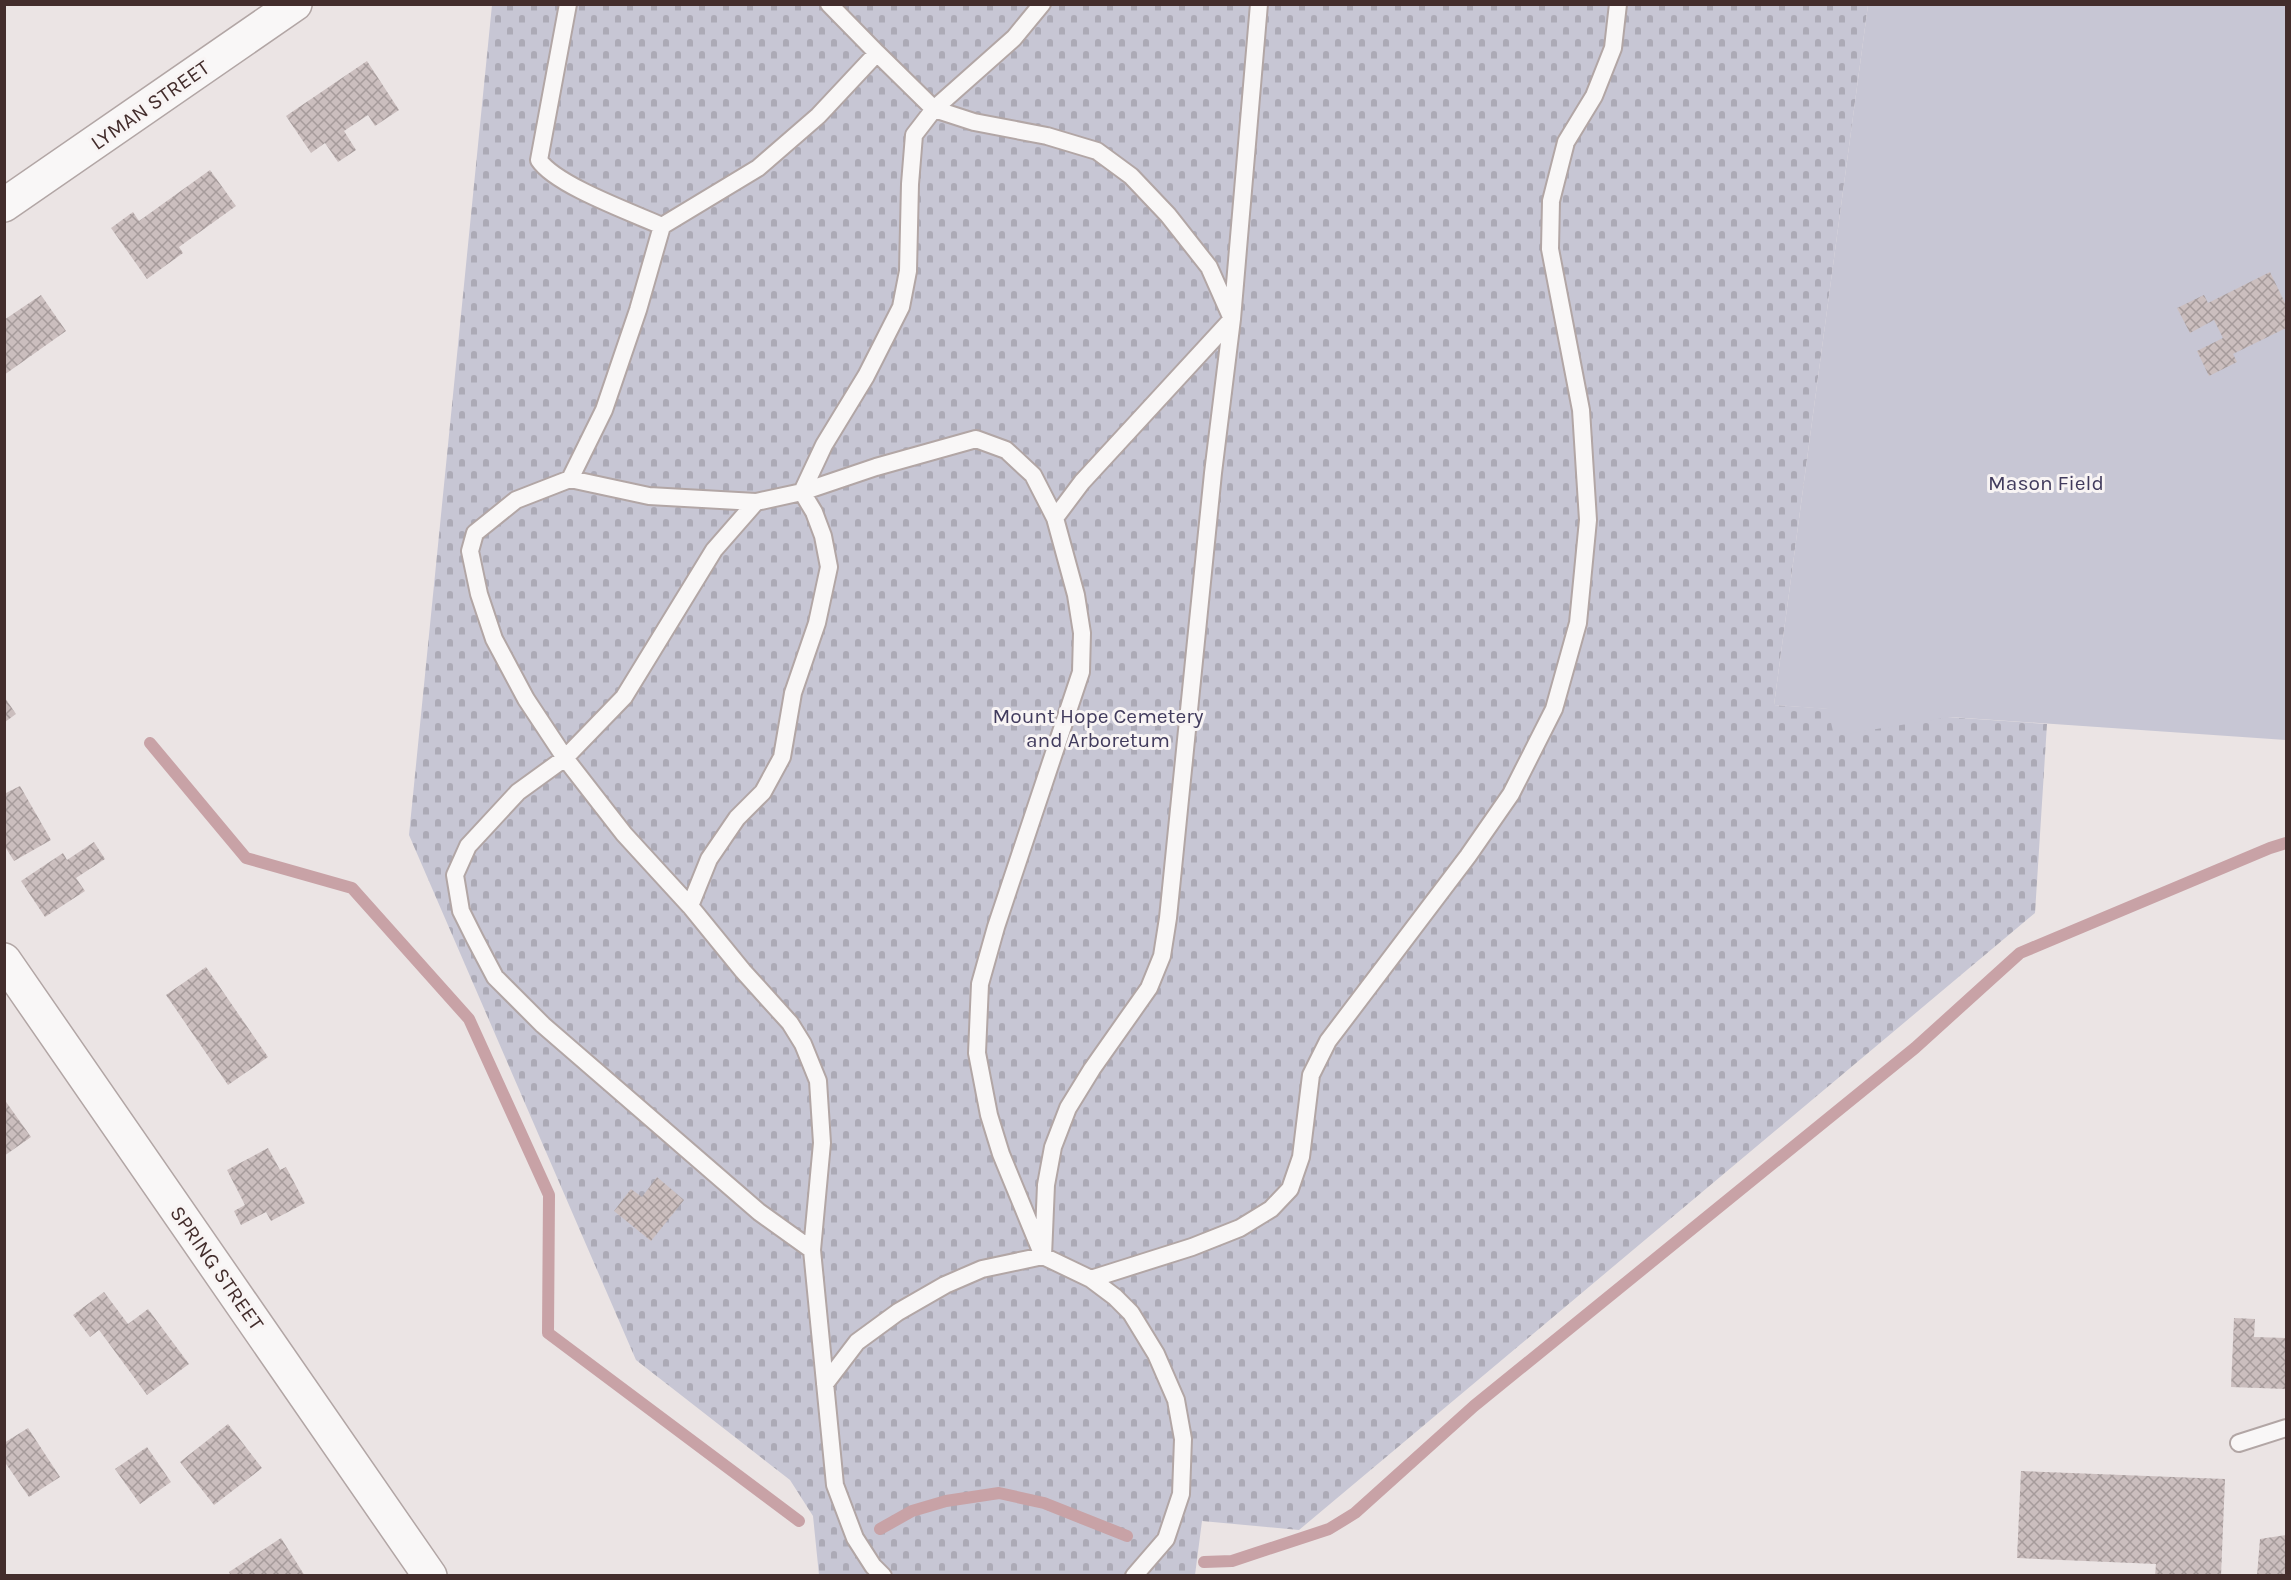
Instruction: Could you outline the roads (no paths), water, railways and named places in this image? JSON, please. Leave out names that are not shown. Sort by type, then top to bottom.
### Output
[{"type":"street","name":"LYMAN STREET","points":[[4,205],[295,4]]},
{"type":"street","name":"SPRING STREET","points":[[4,960],[430,1575]]},
{"type":"lane","points":[[568,4],[539,160],[545,170],[662,226]]},
{"type":"lane","points":[[829,4],[934,109],[974,122],[1047,136],[1097,151],[1131,176],[1168,215],[1209,267],[1232,320]]},
{"type":"lane","points":[[802,492],[824,445],[866,376],[901,307],[908,271],[910,184],[914,135],[934,109],[1014,38],[1042,4]]},
{"type":"lane","points":[[1043,1256],[1046,1185],[1053,1147],[1068,1108],[1092,1069],[1149,988],[1162,956],[1168,918],[1213,473],[1232,320],[1259,4]]},
{"type":"lane","points":[[1091,1278],[1192,1247],[1240,1228],[1271,1209],[1290,1189],[1301,1157],[1311,1075],[1328,1041],[1454,876],[1511,794],[1554,709],[1578,622],[1588,520],[1581,410],[1550,249],[1551,201],[1566,142],[1593,96],[1613,48],[1618,4]]},
{"type":"lane","points":[[570,479],[604,410],[638,310],[662,226],[758,168],[818,116],[877,53]]},
{"type":"lane","points":[[1055,518],[1082,482],[1232,320]]},
{"type":"lane","points":[[883,1575],[873,1566],[855,1538],[835,1485],[812,1250],[822,1143],[818,1081],[803,1044],[790,1023],[743,971],[690,906],[624,834],[565,758],[526,699],[494,639],[479,594],[470,551],[475,533],[516,500],[570,479],[650,496],[756,502],[802,492],[876,466],[976,439],[1006,450],[1033,475],[1055,518],[1076,595],[1082,633],[1081,672],[996,927],[980,984],[977,1053],[989,1115],[1001,1154],[1043,1256]]},
{"type":"lane","points":[[690,906],[709,859],[737,818],[763,792],[782,757],[793,693],[817,622],[829,567],[823,536],[814,512],[802,492]]},
{"type":"lane","points":[[756,502],[714,550],[624,697],[565,758],[518,792],[468,846],[455,875],[462,911],[495,977],[543,1025],[759,1212],[812,1250]]},
{"type":"lane","points":[[825,1384],[857,1342],[898,1312],[945,1285],[982,1269],[1043,1256],[1091,1278],[1131,1313],[1156,1354],[1176,1400],[1182,1439],[1182,1494],[1166,1539],[1134,1575]]},
{"type":"lane","points":[[2239,1443],[2286,1428]]},
{"type":"waterway","points":[[150,743],[246,858],[352,888],[469,1019],[549,1195],[548,1333],[799,1521]]},
{"type":"waterway","points":[[1204,1562],[1232,1561],[1329,1529],[1355,1513],[1474,1406],[1915,1048],[2020,953],[2286,843]]},
{"type":"waterway","points":[[880,1529],[912,1511],[946,1501],[999,1493],[1044,1503],[1127,1536]]},
{"type":"park label","name":"Mason Field","points":[[2046,483]]},
{"type":"park label","name":"Mount Hope Cemetery and Arboretum","points":[[1098,728]]}]
